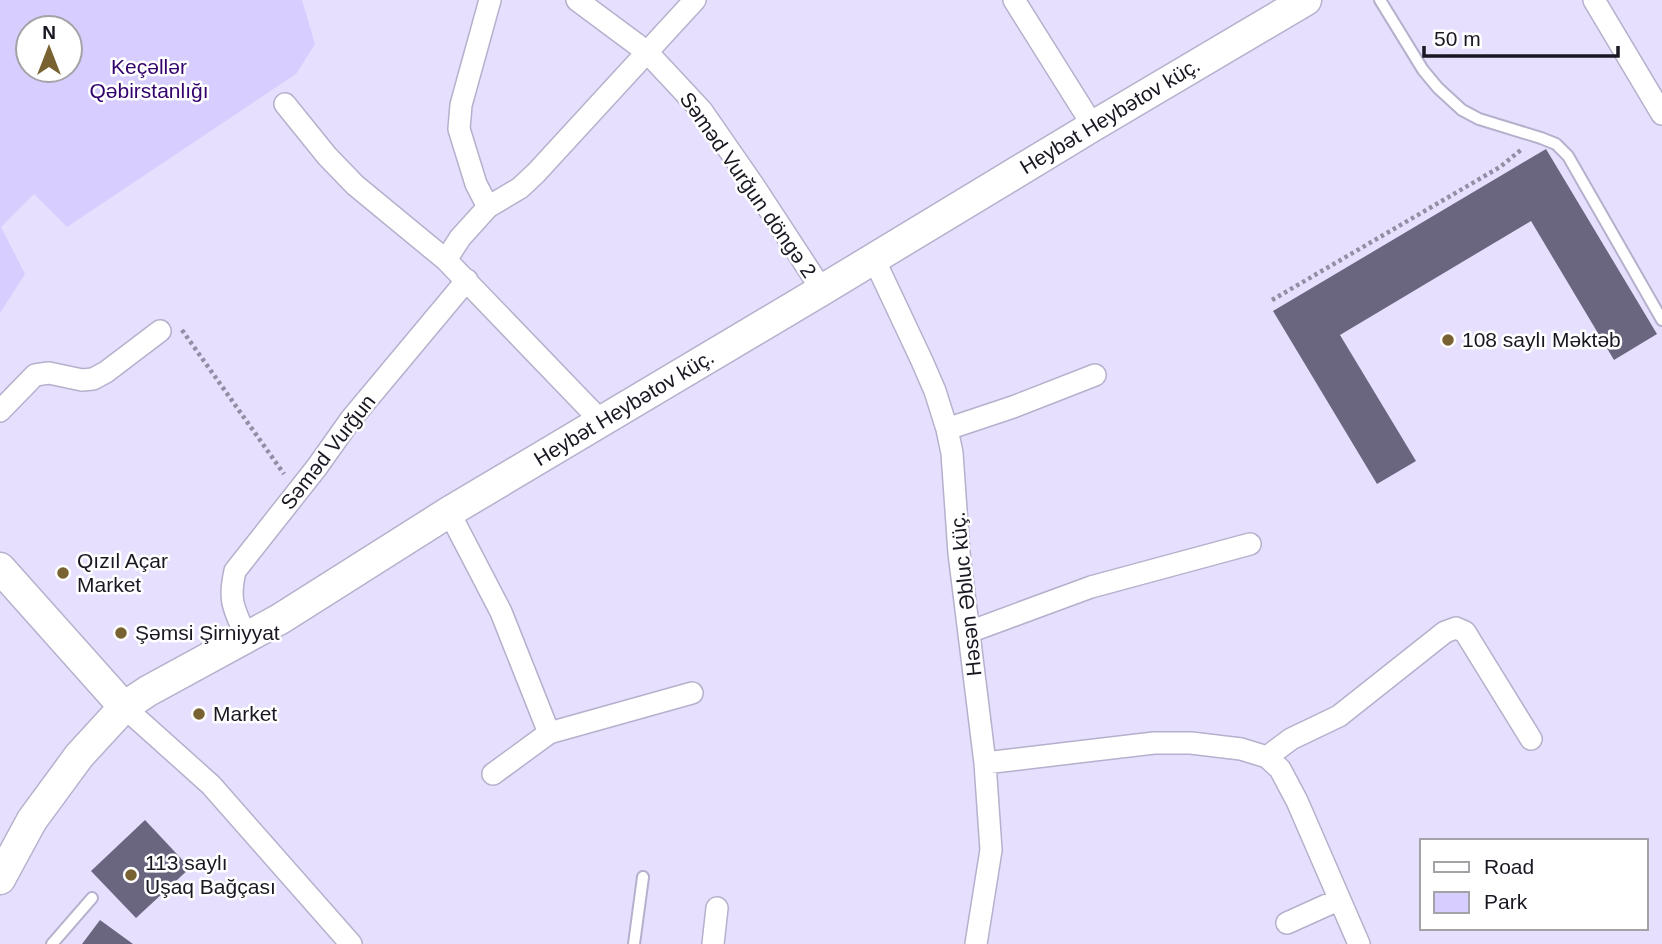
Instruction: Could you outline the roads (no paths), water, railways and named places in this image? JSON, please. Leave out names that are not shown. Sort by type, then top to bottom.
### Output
[{"type":"main road","name":"Heybət Heybətov küç.","points":[[0,878],[32,820],[50,794],[79,756],[124,707],[170,677],[280,619],[449,512],[1093,126],[1274,8],[1306,0]]},
{"type":"main road","points":[[0,568],[124,707]]},
{"type":"street","points":[[488,207],[476,184],[459,129],[461,105],[490,0]]},
{"type":"street","name":"Səməd Vurğun döngə 2","points":[[578,0],[648,52],[702,111],[822,290]]},
{"type":"street","points":[[446,260],[460,238],[488,207],[520,188],[536,173],[695,0]]},
{"type":"street","points":[[1014,0],[1093,126]]},
{"type":"street","points":[[1603,2],[1662,114]]},
{"type":"street","points":[[285,104],[355,186],[467,280],[601,421]]},
{"type":"street","name":"Həsən Əbluc küç.","points":[[874,259],[935,391],[952,453],[959,553],[985,763],[991,850],[976,944]]},
{"type":"street","name":"Səməd Vurğun","points":[[247,638],[232,604],[231,590],[235,571],[351,419],[467,280]]},
{"type":"street","points":[[0,411],[35,375],[48,373],[82,380],[93,379],[160,331]]},
{"type":"street","points":[[947,429],[1095,375]]},
{"type":"street","points":[[449,512],[501,612],[549,733]]},
{"type":"street","points":[[969,632],[1091,587],[1250,544]]},
{"type":"street","points":[[1268,757],[1291,738],[1339,716],[1445,632],[1455,628],[1465,632],[1531,739]]},
{"type":"street","points":[[493,774],[549,733],[692,693]]},
{"type":"street","points":[[124,707],[211,785],[351,944]]},
{"type":"street","points":[[985,763],[1154,743],[1191,743],[1241,748],[1268,757],[1280,769],[1297,801],[1359,944]]},
{"type":"street","points":[[1287,923],[1338,900]]},
{"type":"street","points":[[713,944],[716,908]]},
{"type":"lane","points":[[1380,0],[1423,70],[1462,110],[1479,119],[1556,144],[1568,156],[1662,320]]},
{"type":"lane","points":[[634,944],[643,877]]},
{"type":"lane","points":[[52,944],[92,898]]},
{"type":"place","name":"108 saylı Məktəb","points":[[1448,340]]},
{"type":"place","name":"Qızıl Açar Market","points":[[63,573]]},
{"type":"place","name":"Şəmsi Şirniyyat","points":[[121,633]]},
{"type":"place","name":"Market","points":[[199,714]]},
{"type":"place","name":"113 saylı Uşaq Bağçası","points":[[131,875]]},
{"type":"park label","name":"Keçəllər Qəbirstanlığı","points":[[149,79]]}]
